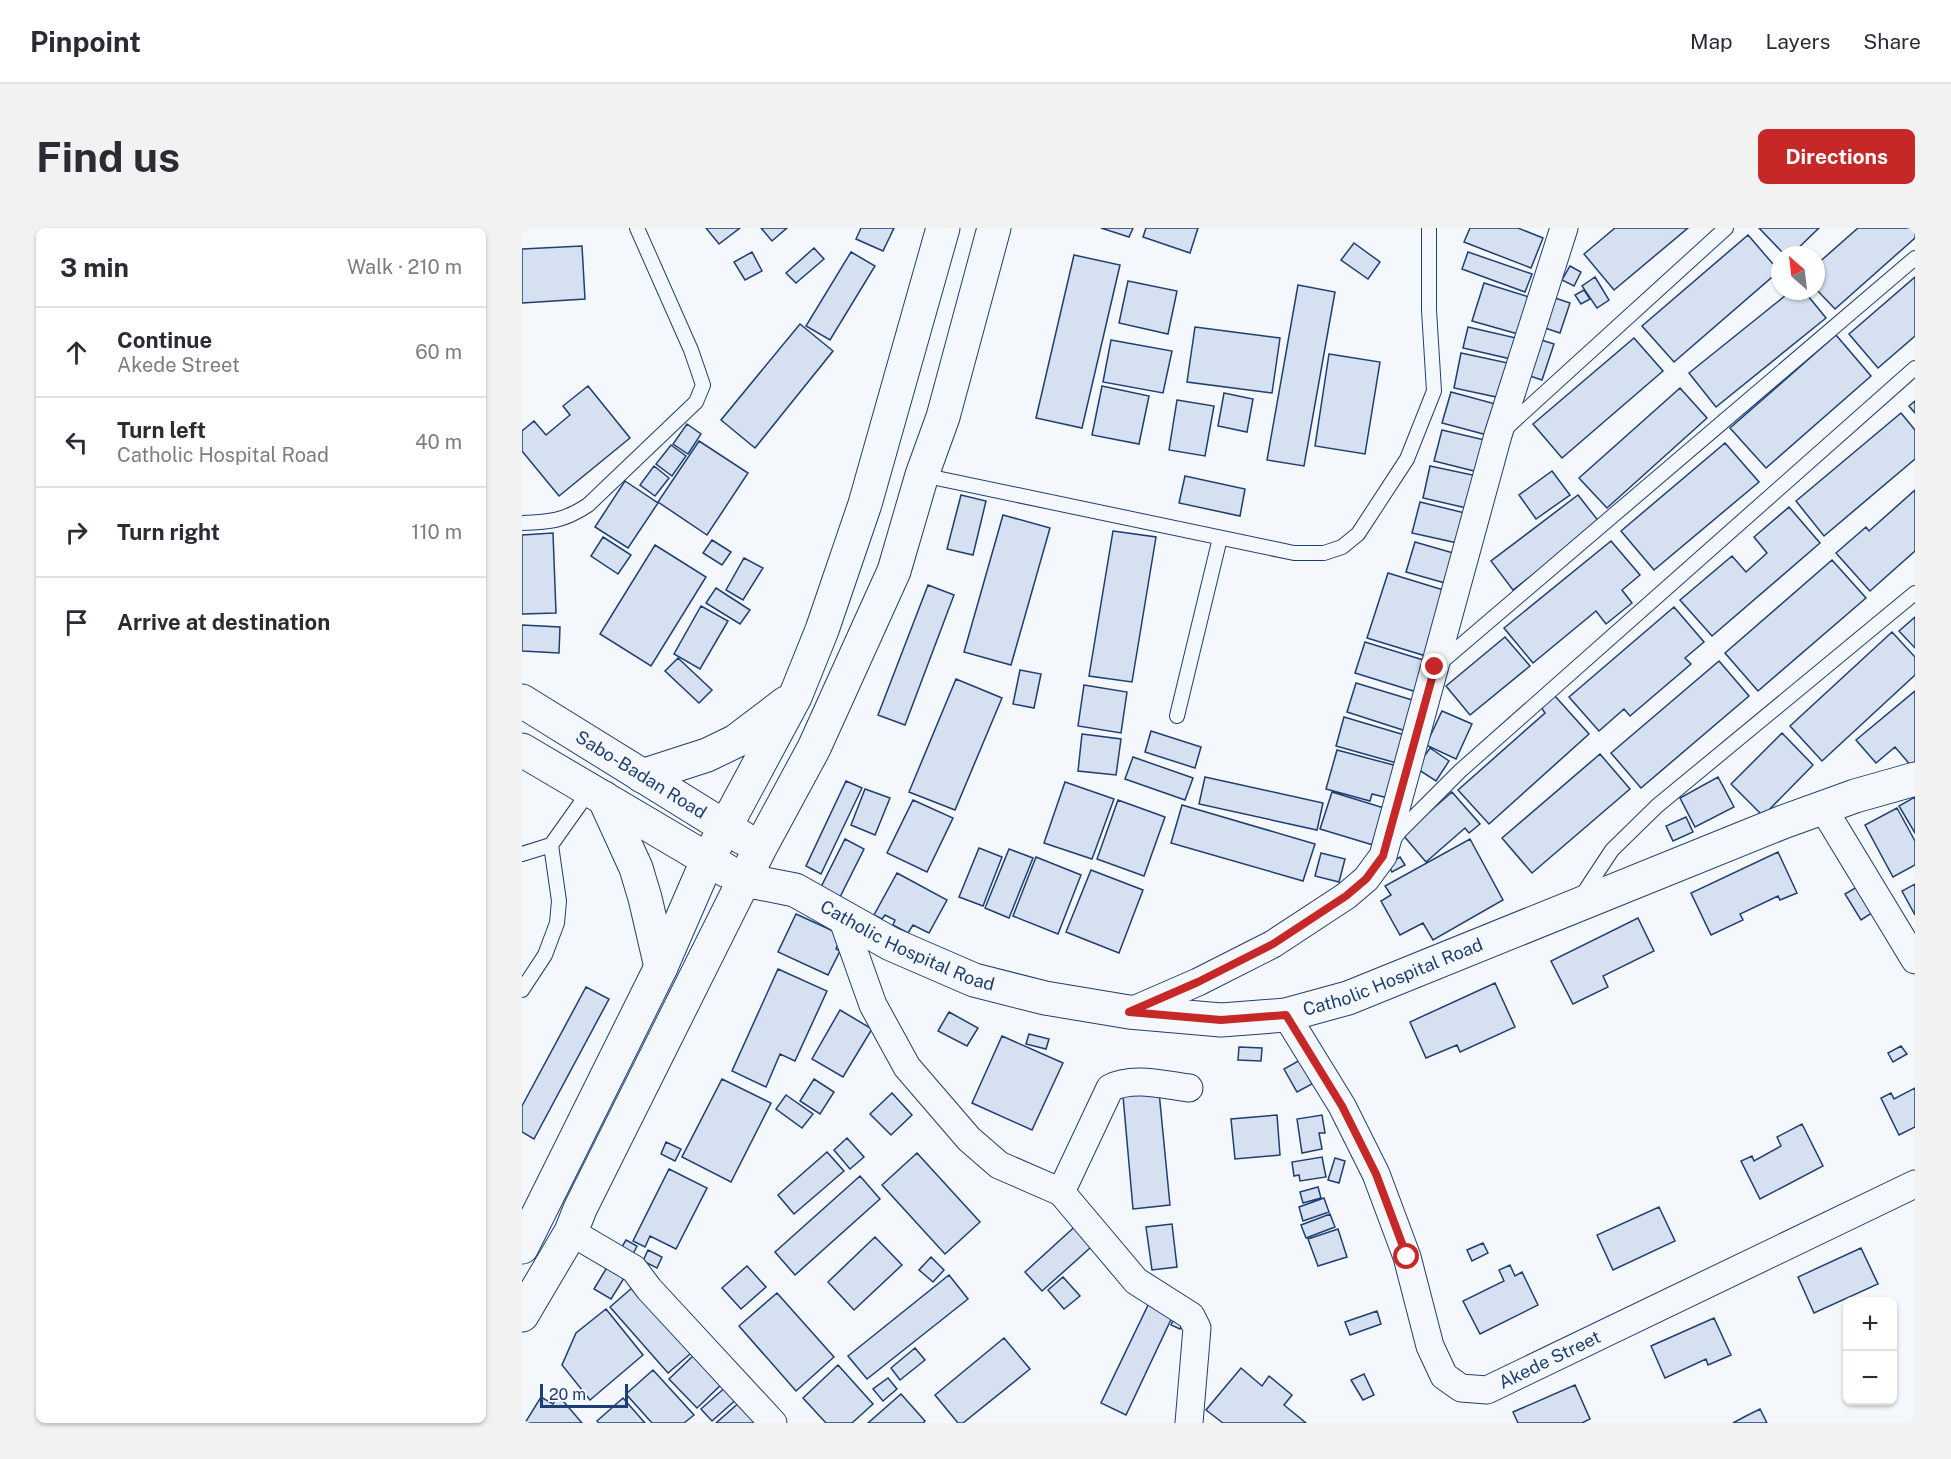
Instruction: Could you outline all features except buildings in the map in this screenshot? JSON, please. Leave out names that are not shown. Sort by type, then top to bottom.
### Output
[{"type":"main road","points":[[522,1247],[532,1209],[661,967],[707,861],[795,697],[822,630],[866,504],[943,228]]},
{"type":"main road","points":[[522,1315],[571,1232],[760,848],[814,748],[894,571],[922,475],[943,417],[994,228]]},
{"type":"main road","points":[[642,776],[707,756],[736,741],[795,697]]},
{"type":"main road","name":"Sabo-Badan Road","points":[[522,701],[725,829],[760,848]]},
{"type":"main road","points":[[594,747],[589,789],[636,868],[661,967]]},
{"type":"main road","name":"Sabo-Badan Road","points":[[522,750],[707,861],[744,880]]},
{"type":"main road","name":"Catholic Hospital Road","points":[[744,880],[795,890],[891,944],[974,980],[1045,998],[1129,1012],[1221,1020],[1286,1015],[1347,998],[1823,808],[1915,778]]},
{"type":"main road","name":"Catholic Hospital Road","points":[[760,848],[795,890]]},
{"type":"street","points":[[1129,1012],[1198,982],[1273,944],[1346,896],[1366,879],[1383,856],[1498,435],[1564,228]]},
{"type":"street","points":[[1823,808],[1915,960]]},
{"type":"street","points":[[841,915],[873,1005],[908,1067],[969,1139],[999,1165],[1061,1192],[1136,1281],[1191,1316],[1197,1328],[1189,1423]]},
{"type":"street","name":"Akede Street","points":[[1286,1015],[1342,1106],[1376,1174],[1407,1257],[1430,1346],[1444,1376],[1461,1388],[1487,1390],[1915,1184]]},
{"type":"street","points":[[1061,1192],[1110,1088],[1120,1083],[1139,1082],[1189,1088]]},
{"type":"street","points":[[571,1232],[634,1269],[773,1423]]},
{"type":"lane","points":[[522,523],[551,522],[570,516],[588,505],[696,402],[703,385],[692,350],[637,228]]},
{"type":"lane","points":[[922,475],[1294,553],[1324,553],[1342,547],[1358,534],[1407,459],[1434,391],[1429,310],[1429,228]]},
{"type":"lane","points":[[1498,435],[1726,228]]},
{"type":"lane","points":[[1435,667],[1915,258]]},
{"type":"lane","points":[[1383,856],[1400,831],[1460,771],[1915,368]]},
{"type":"lane","points":[[1177,716],[1220,538]]},
{"type":"lane","points":[[1575,906],[1612,850],[1657,806],[1915,593]]},
{"type":"lane","points":[[522,854],[551,845],[589,789]]},
{"type":"lane","points":[[522,990],[545,955],[556,923],[559,901],[551,845]]},
{"type":"route","points":[[1407,1257],[1376,1174],[1342,1106],[1286,1015],[1221,1020],[1129,1012],[1198,982],[1273,944],[1346,896],[1366,879],[1383,856],[1435,667]]}]
